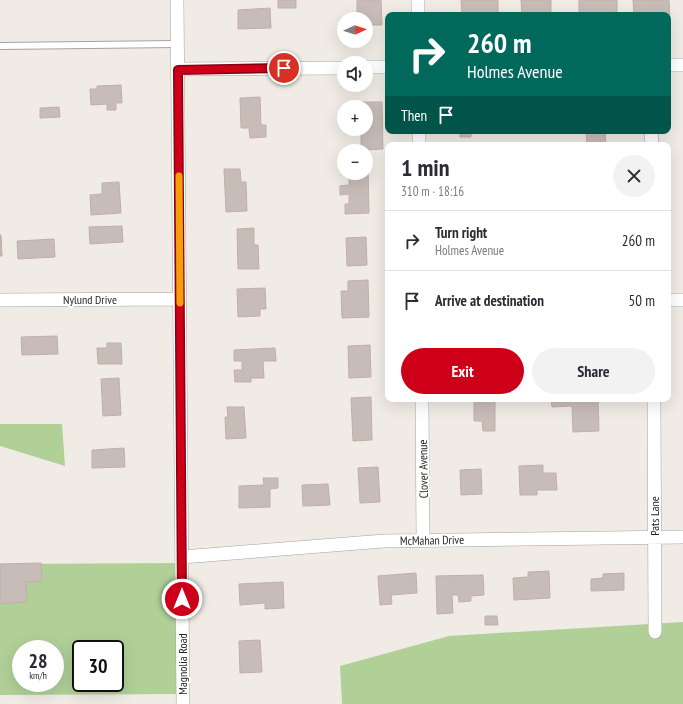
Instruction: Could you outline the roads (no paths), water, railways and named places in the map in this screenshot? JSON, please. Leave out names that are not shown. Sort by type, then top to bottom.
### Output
[{"type":"street","name":"Magnolia Road","points":[[177,0],[183,704]]},
{"type":"street","points":[[418,0],[418,12]]},
{"type":"street","points":[[671,65],[683,65]]},
{"type":"street","points":[[373,67],[385,67]]},
{"type":"street","points":[[178,70],[337,68]]},
{"type":"street","name":"Nylund Drive","points":[[0,300],[180,299]]},
{"type":"street","points":[[671,300],[683,300]]},
{"type":"street","name":"Clover Avenue","points":[[422,402],[423,540]]},
{"type":"street","name":"Pats Lane","points":[[654,402],[655,632]]},
{"type":"street","name":"McMahan Drive","points":[[182,557],[384,541],[683,537]]},
{"type":"lane","points":[[0,46],[178,44]]}]
